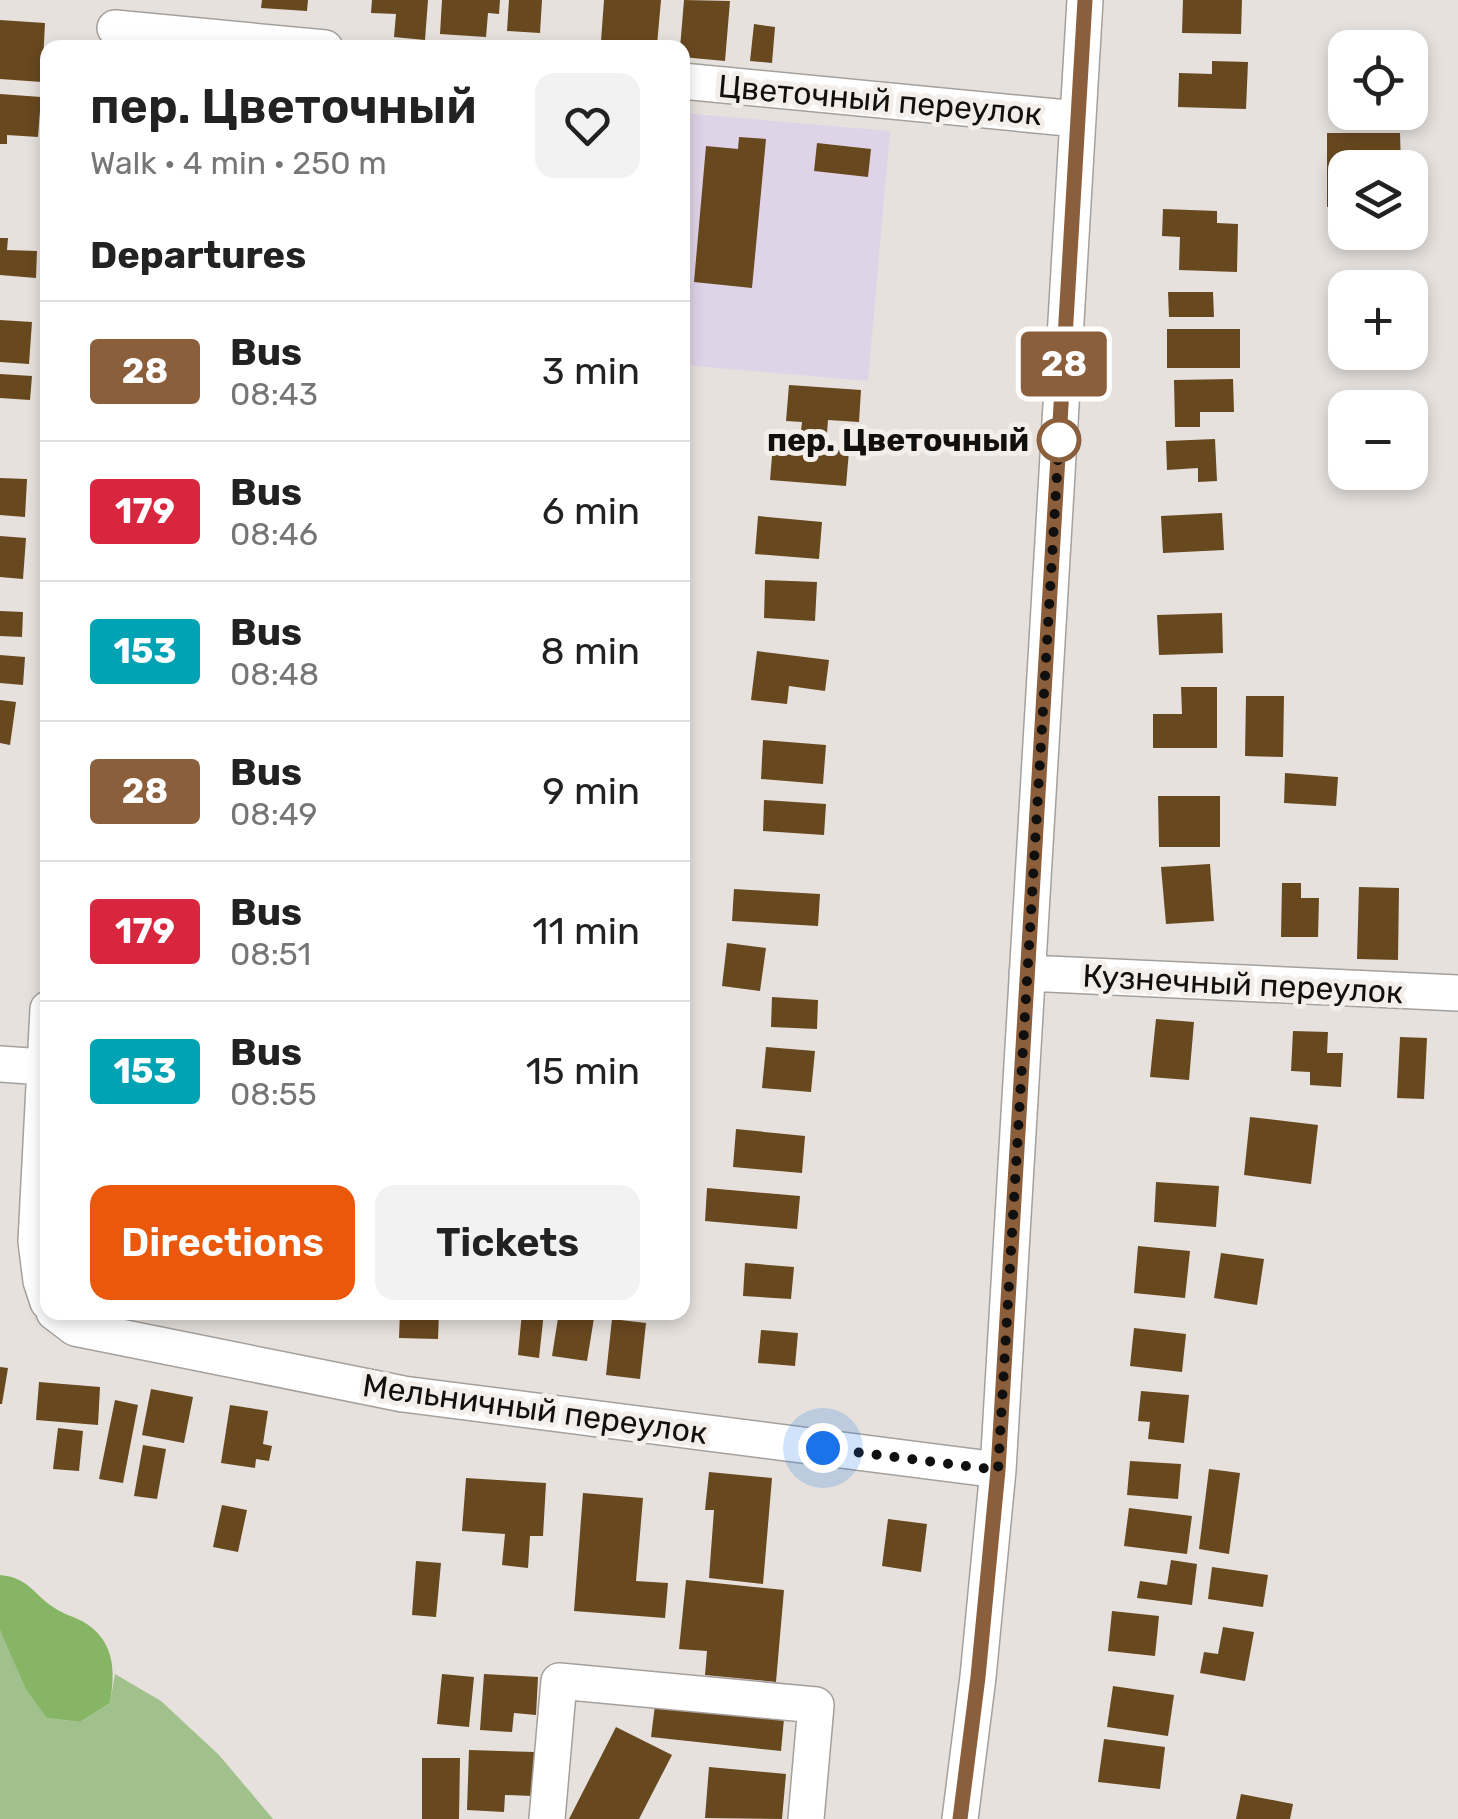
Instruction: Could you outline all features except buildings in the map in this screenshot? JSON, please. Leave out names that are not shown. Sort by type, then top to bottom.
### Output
[{"type":"street","points":[[960,1819],[998,1470],[1085,0]]},
{"type":"street","points":[[115,25],[252,40]]},
{"type":"street","name":"Цветочный переулок","points":[[690,82],[1078,119]]},
{"type":"street","name":"Кузнечный переулок","points":[[1028,973],[1458,992]]},
{"type":"street","points":[[0,1064],[40,1067]]},
{"type":"street","points":[[40,1154],[36,1241],[40,1274]]},
{"type":"street","name":"Мельничный переулок","points":[[65,1320],[403,1394],[998,1470]]},
{"type":"street","points":[[546,1819],[559,1681],[816,1705],[806,1819]]},
{"type":"shaded area","points":[[690,114],[890,131],[868,381],[690,366]]},
{"type":"green space","points":[[0,1575],[24,1582],[53,1607],[82,1621],[101,1637],[112,1667],[110,1703],[80,1722],[47,1718],[26,1689],[0,1630]]},
{"type":"green space","points":[[0,1630],[47,1718],[80,1722],[110,1703],[115,1674],[161,1701],[219,1755],[273,1819],[0,1819]]},
{"type":"bus line","name":"28","points":[[960,1819],[998,1470],[1085,0]]},
{"type":"place","name":"пер. Цветочный","points":[[1059,440]]},
{"type":"route","points":[[823,1448],[998,1470],[1059,440]]}]
